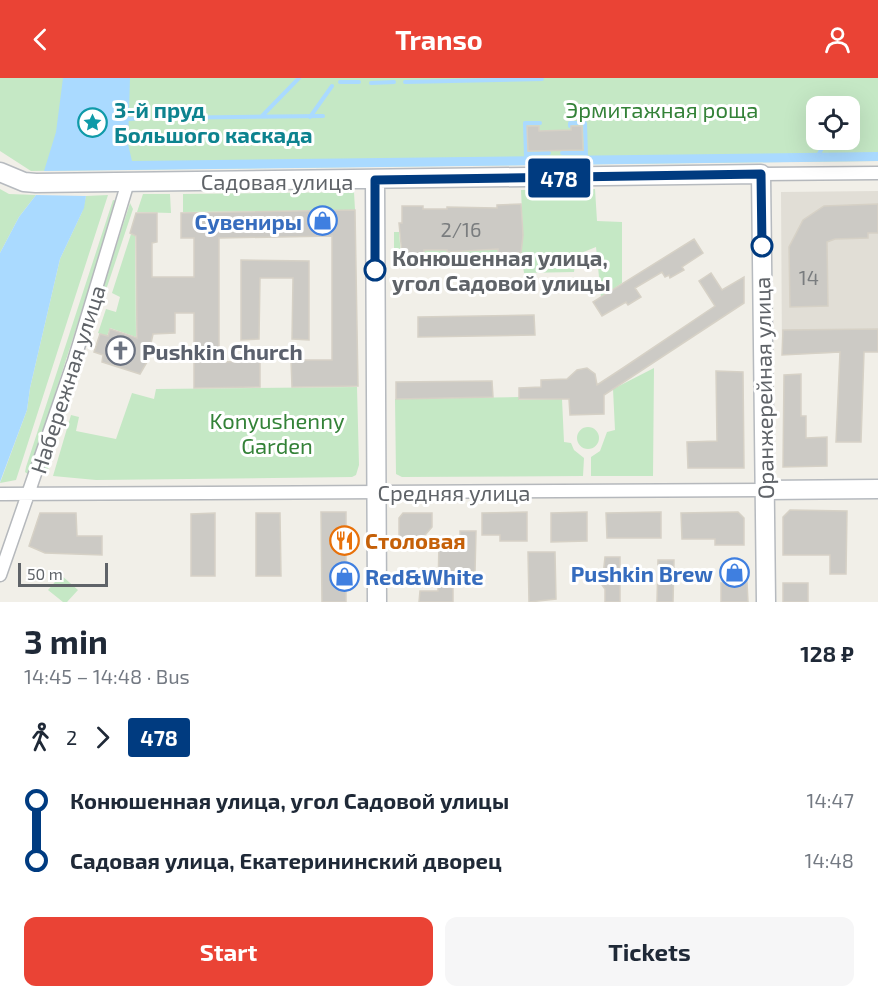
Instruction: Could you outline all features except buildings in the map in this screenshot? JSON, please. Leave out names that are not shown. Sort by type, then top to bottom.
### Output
[{"type":"main road","name":"Садовая улица","points":[[0,172],[24,182],[36,183],[761,174]]},
{"type":"main road","name":"Оранжерейная улица","points":[[761,174],[766,602]]},
{"type":"main road","points":[[375,180],[377,602]]},
{"type":"main road","name":"Средняя улица","points":[[765,490],[878,489]]},
{"type":"street","name":"Садовая улица","points":[[761,174],[878,173]]},
{"type":"street","name":"Набережная улица","points":[[0,575],[30,494],[128,182]]},
{"type":"street","name":"Средняя улица","points":[[3,494],[765,490]]},
{"type":"shaded area","points":[[878,191],[878,352],[866,352],[866,345],[834,346],[834,353],[782,355],[781,192]]},
{"type":"green space","name":"Эрмитажная роща","points":[[0,78],[878,78],[878,161],[31,171],[0,151]]},
{"type":"green space","points":[[0,189],[9,194],[36,195],[19,217],[0,253]]},
{"type":"green space","points":[[595,189],[597,221],[622,222],[622,283],[601,297],[596,247],[576,255],[574,272],[524,273],[523,266],[405,266],[404,258],[404,263],[394,263],[394,232],[399,232],[401,255],[423,254],[424,250],[447,250],[448,252],[498,249],[498,253],[520,253],[523,235],[521,190]]},
{"type":"green space","points":[[354,192],[355,210],[183,212],[183,194]]},
{"type":"green space","points":[[143,194],[170,194],[171,213],[137,212]]},
{"type":"green space","points":[[108,195],[16,480],[0,483],[27,410],[60,259],[82,212],[86,196]]},
{"type":"green space","points":[[113,200],[117,201],[29,475],[25,472],[26,467]]},
{"type":"green space","points":[[130,203],[133,209],[93,329],[89,331]]},
{"type":"green space","points":[[131,234],[135,236],[136,337],[110,328],[107,336],[98,333],[106,309],[116,312],[120,297],[112,293]]},
{"type":"green space","points":[[84,346],[85,355],[49,468],[44,471]]},
{"type":"green space","points":[[654,368],[653,476],[591,476],[591,457],[600,451],[607,432],[615,430],[613,389]]},
{"type":"green space","name":"Konyushenny Garden","points":[[357,387],[359,465],[356,475],[352,477],[96,480],[53,476],[71,415],[79,417],[76,431],[116,439],[132,393],[154,399],[156,389]]},
{"type":"green space","name":"Konyushenny Garden","points":[[519,397],[519,400],[562,399],[564,442],[571,443],[574,450],[584,458],[583,476],[402,477],[396,474],[395,399]]},
{"type":"green space","points":[[588,427],[596,430],[599,438],[596,446],[588,449],[580,446],[577,438],[580,430]]},
{"type":"green space","points":[[61,575],[78,590],[67,602],[63,602],[48,590]]},
{"type":"water","points":[[63,78],[130,78],[128,144],[132,161],[878,152],[878,161],[44,171],[56,132]]},
{"type":"water","points":[[36,195],[86,196],[84,208],[60,259],[27,410],[0,482],[0,253],[19,217]]},
{"type":"waterway","points":[[262,116],[299,78]]},
{"type":"waterway","points":[[405,82],[542,79]]},
{"type":"waterway","points":[[340,82],[359,82]]},
{"type":"waterway","points":[[371,83],[394,82]]},
{"type":"waterway","points":[[310,117],[332,86]]},
{"type":"waterway","points":[[155,118],[323,116]]},
{"type":"waterway","points":[[129,119],[141,118]]},
{"type":"waterway","points":[[526,157],[525,123],[540,123]]},
{"type":"waterway","points":[[570,126],[570,123],[585,123],[586,156]]},
{"type":"waterway","points":[[817,157],[821,150]]},
{"type":"waterway","points":[[526,154],[549,153]]},
{"type":"waterway","points":[[562,153],[585,153]]},
{"type":"bus line","name":"478","points":[[375,270],[375,180],[761,174],[762,246]]},
{"type":"place","name":"3-й пруд Большого каскада","points":[[93,122]]},
{"type":"place","name":"Сувениры","points":[[323,221]]},
{"type":"place","name":"Конюшенная улица, угол Садовой улицы","points":[[375,270]]},
{"type":"place","name":"Pushkin Church","points":[[121,351]]},
{"type":"place","name":"Столовая","points":[[344,540]]},
{"type":"place","name":"Pushkin Brew","points":[[734,573]]},
{"type":"place","name":"Red&White","points":[[344,576]]}]
